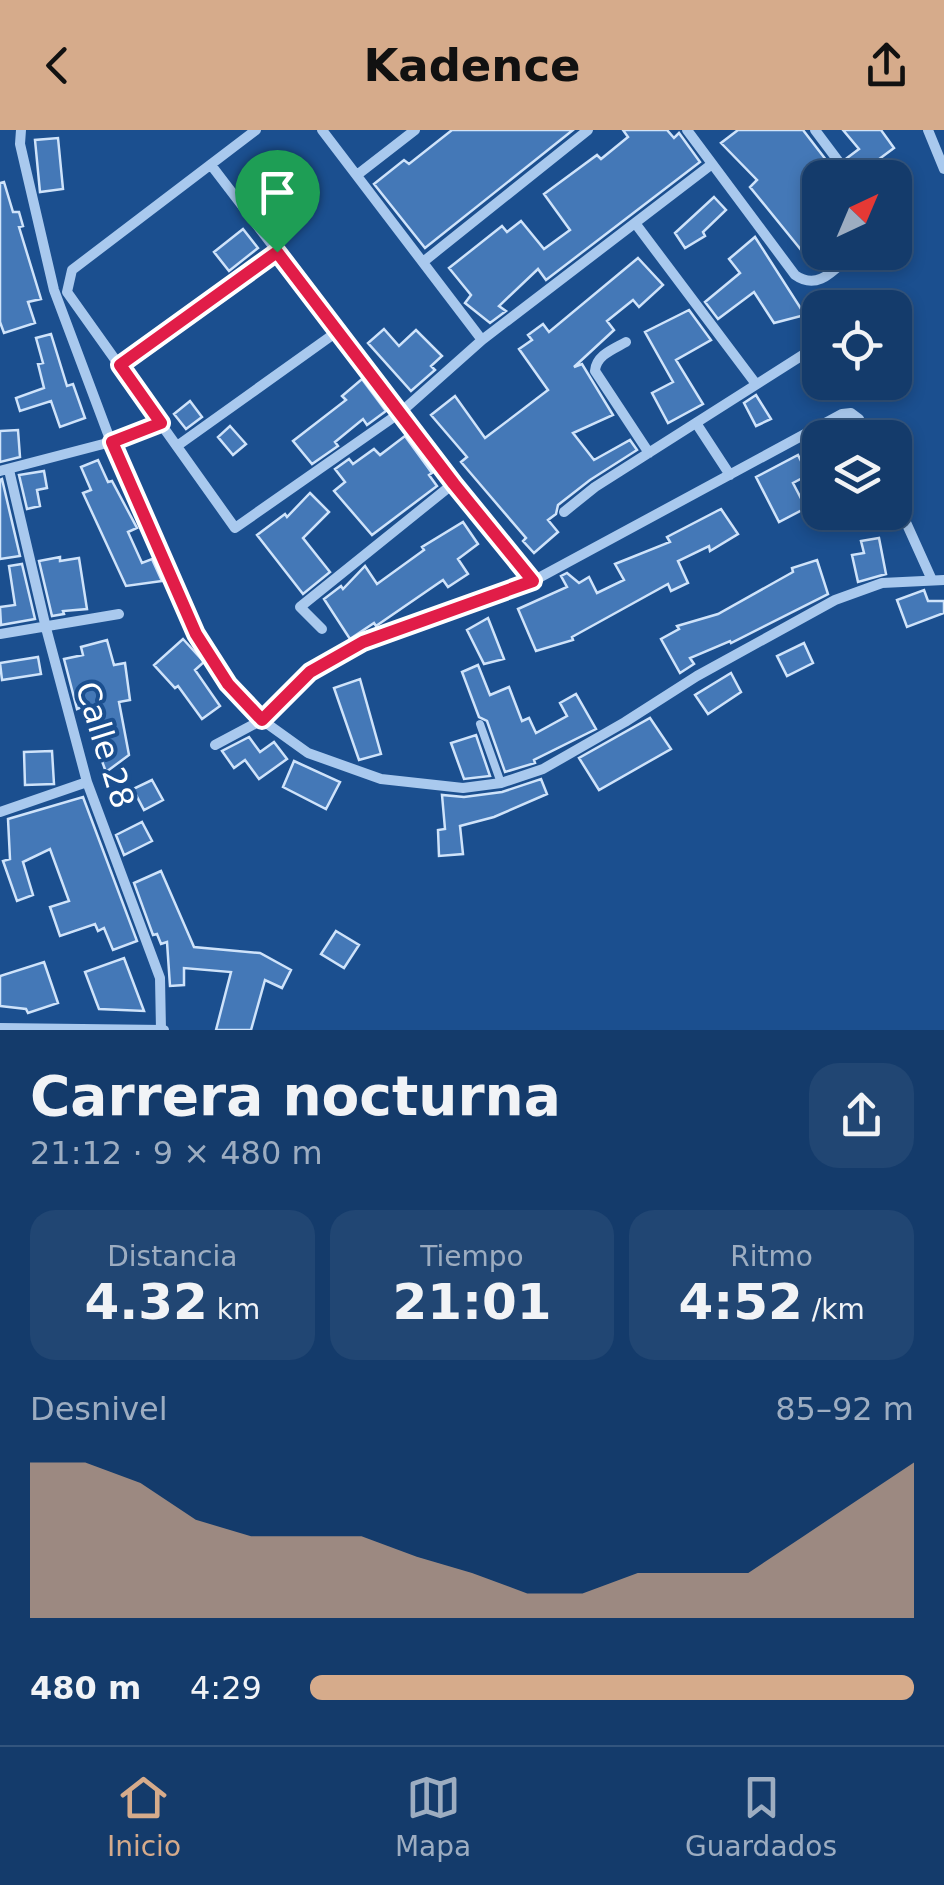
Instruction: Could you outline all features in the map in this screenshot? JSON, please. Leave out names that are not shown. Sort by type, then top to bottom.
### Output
[{"type":"street","points":[[20,130],[54,290],[112,442],[196,634],[228,684],[262,720],[308,753],[380,779],[464,788],[501,783],[542,768],[626,722],[696,676],[835,600],[882,584],[938,580],[912,530]]},
{"type":"street","points":[[256,130],[72,270],[67,281],[67,292],[236,528],[401,412],[482,340],[712,164]]},
{"type":"street","points":[[322,130],[482,340]]},
{"type":"street","points":[[357,175],[415,130]]},
{"type":"street","points":[[422,262],[588,130]]},
{"type":"street","points":[[687,130],[795,274],[806,283],[818,282],[832,270]]},
{"type":"street","points":[[815,130],[838,160]]},
{"type":"street","points":[[928,130],[944,170]]},
{"type":"street","points":[[211,164],[454,484],[533,581]]},
{"type":"street","points":[[635,223],[756,384]]},
{"type":"street","points":[[120,365],[277,252]]},
{"type":"street","points":[[177,446],[338,330]]},
{"type":"street","points":[[626,342],[601,357],[595,371],[648,453]]},
{"type":"street","points":[[564,512],[596,487],[802,355]]},
{"type":"street","points":[[831,420],[851,413],[859,420]]},
{"type":"street","points":[[5,470],[112,442],[161,423]]},
{"type":"street","points":[[696,423],[730,475]]},
{"type":"street","points":[[215,745],[262,720],[310,672],[363,642],[533,581],[802,436]]},
{"type":"street","name":"Calle 28","points":[[5,470],[87,782],[160,978],[162,1030]]},
{"type":"street","points":[[322,629],[300,606],[454,484]]},
{"type":"street","points":[[0,634],[119,614]]},
{"type":"street","points":[[0,812],[87,782]]},
{"type":"street","points":[[0,1028],[162,1030]]},
{"type":"lane","points":[[480,724],[501,783]]},
{"type":"building","points":[[452,130],[573,130],[425,248],[374,184],[404,160],[409,164]]},
{"type":"building","points":[[623,130],[667,130],[674,138],[679,133],[700,162],[546,280],[538,269],[499,306],[506,311],[490,323],[465,303],[471,295],[449,268],[502,226],[507,232],[521,221],[544,249],[570,230],[544,194],[597,155],[601,159],[628,137]]},
{"type":"building","points":[[738,130],[803,130],[826,160],[802,160],[802,251],[750,187],[757,180],[721,143]]},
{"type":"building","points":[[843,130],[881,130],[894,148],[878,160],[848,160],[859,149]]},
{"type":"building","points":[[58,138],[63,189],[40,192],[35,140]]},
{"type":"building","points":[[4,182],[13,212],[19,212],[23,226],[19,227],[41,299],[28,302],[35,323],[4,333],[0,322],[0,183]]},
{"type":"building","points":[[714,197],[726,210],[703,232],[705,236],[685,248],[675,233]]},
{"type":"building","points":[[243,229],[258,248],[229,271],[214,252]]},
{"type":"building","points":[[755,237],[802,316],[774,323],[754,292],[718,319],[705,302],[740,273],[729,259]]},
{"type":"building","points":[[638,258],[663,285],[639,307],[633,300],[607,321],[614,330],[574,367],[582,364],[613,415],[573,433],[594,460],[630,440],[637,450],[558,505],[556,514],[548,520],[558,532],[534,553],[523,541],[526,538],[461,462],[467,457],[431,415],[455,396],[485,438],[548,390],[519,349],[532,340],[528,335],[543,324],[549,332]]},
{"type":"building","points":[[689,310],[711,340],[676,360],[703,404],[668,423],[652,393],[673,382],[645,332]]},
{"type":"building","points":[[384,329],[399,346],[416,330],[442,356],[431,366],[435,370],[411,391],[368,343]]},
{"type":"building","points":[[51,334],[67,386],[73,384],[85,418],[60,427],[51,401],[20,411],[16,398],[44,388],[36,338]]},
{"type":"building","points":[[362,379],[386,411],[367,425],[363,419],[335,442],[338,446],[312,464],[293,441],[346,400],[342,396]]},
{"type":"building","points":[[756,395],[771,419],[756,426],[744,403]]},
{"type":"building","points":[[190,401],[202,417],[186,429],[174,414]]},
{"type":"building","points":[[230,426],[246,444],[233,455],[218,437]]},
{"type":"building","points":[[18,430],[20,457],[0,462],[0,431]]},
{"type":"building","points":[[405,436],[437,486],[372,535],[334,491],[345,482],[335,469],[349,459],[353,464],[374,449],[380,455]]},
{"type":"building","points":[[798,455],[802,478],[793,483],[802,500],[802,510],[779,522],[756,477]]},
{"type":"building","points":[[98,460],[137,528],[128,532],[142,563],[152,559],[162,581],[126,586],[83,493],[91,490],[81,467]]},
{"type":"building","points":[[44,471],[47,488],[37,490],[40,506],[27,509],[19,475]]},
{"type":"building","points":[[0,480],[20,556],[0,559]]},
{"type":"building","points":[[310,493],[329,512],[303,538],[330,572],[303,594],[257,535],[285,514],[287,517]]},
{"type":"building","points":[[721,509],[738,534],[710,551],[709,546],[678,561],[688,583],[671,591],[668,584],[572,637],[573,640],[536,651],[518,609],[567,587],[561,576],[567,573],[579,583],[589,577],[597,593],[624,580],[615,564],[670,542],[667,537]]},
{"type":"building","points":[[463,522],[478,544],[458,559],[468,574],[448,587],[443,580],[350,639],[324,599],[341,586],[343,589],[365,566],[377,584],[424,550],[422,547]]},
{"type":"building","points":[[879,538],[886,574],[858,582],[852,555],[864,553],[861,541]]},
{"type":"building","points":[[60,557],[60,561],[79,558],[87,609],[52,616],[39,561]]},
{"type":"building","points":[[817,560],[828,594],[731,643],[690,658],[694,664],[680,673],[661,639],[679,629],[677,626],[718,614],[793,572],[792,568]]},
{"type":"building","points":[[22,564],[35,619],[1,625],[0,607],[15,605],[9,566]]},
{"type":"building","points":[[924,590],[928,601],[944,601],[944,613],[907,627],[897,600]]},
{"type":"building","points":[[488,618],[504,659],[484,664],[467,630]]},
{"type":"building","points":[[183,639],[204,662],[195,670],[220,706],[202,719],[178,686],[175,688],[154,665]]},
{"type":"building","points":[[107,640],[114,665],[125,663],[130,700],[119,702],[129,755],[106,772],[82,707],[77,709],[64,659],[83,655],[81,647]]},
{"type":"building","points":[[804,643],[813,663],[787,676],[777,656]]},
{"type":"building","points":[[38,657],[41,674],[2,680],[0,663]]},
{"type":"building","points":[[478,665],[490,695],[509,687],[522,721],[529,718],[536,733],[567,716],[560,703],[576,694],[596,729],[534,760],[535,763],[505,772],[487,721],[479,717],[462,672]]},
{"type":"building","points":[[731,673],[741,692],[708,714],[695,695]]},
{"type":"building","points":[[360,679],[381,754],[359,760],[334,688]]},
{"type":"building","points":[[650,718],[671,749],[599,790],[579,758]]},
{"type":"building","points":[[476,735],[490,776],[464,779],[451,743]]},
{"type":"building","points":[[249,737],[260,752],[274,742],[287,759],[259,779],[245,760],[234,768],[222,751]]},
{"type":"building","points":[[52,751],[54,784],[25,785],[24,752]]},
{"type":"building","points":[[294,761],[340,782],[326,809],[283,787]]},
{"type":"building","points":[[541,779],[547,794],[494,817],[460,826],[463,854],[439,856],[438,830],[445,829],[442,795],[464,797],[502,792]]},
{"type":"building","points":[[152,780],[163,800],[144,810],[133,789]]},
{"type":"building","points":[[83,797],[137,941],[113,950],[104,928],[98,931],[95,924],[60,936],[50,907],[69,901],[50,849],[23,862],[33,895],[17,901],[3,861],[10,859],[8,819]]},
{"type":"building","points":[[142,822],[152,841],[124,855],[116,835]]},
{"type":"building","points":[[161,871],[194,947],[260,953],[291,970],[282,988],[265,980],[251,1030],[216,1030],[231,972],[184,968],[184,985],[170,986],[167,942],[161,944],[157,934],[153,935],[134,883]]},
{"type":"building","points":[[336,931],[359,945],[344,968],[321,954]]},
{"type":"building","points":[[124,958],[144,1011],[99,1009],[85,972]]},
{"type":"building","points":[[44,962],[58,1003],[28,1013],[26,1009],[0,1006],[0,976]]},
{"type":"route","points":[[277,252],[533,581],[363,642],[310,672],[262,720],[228,684],[196,634],[112,442],[161,423],[120,365],[277,252]]}]
